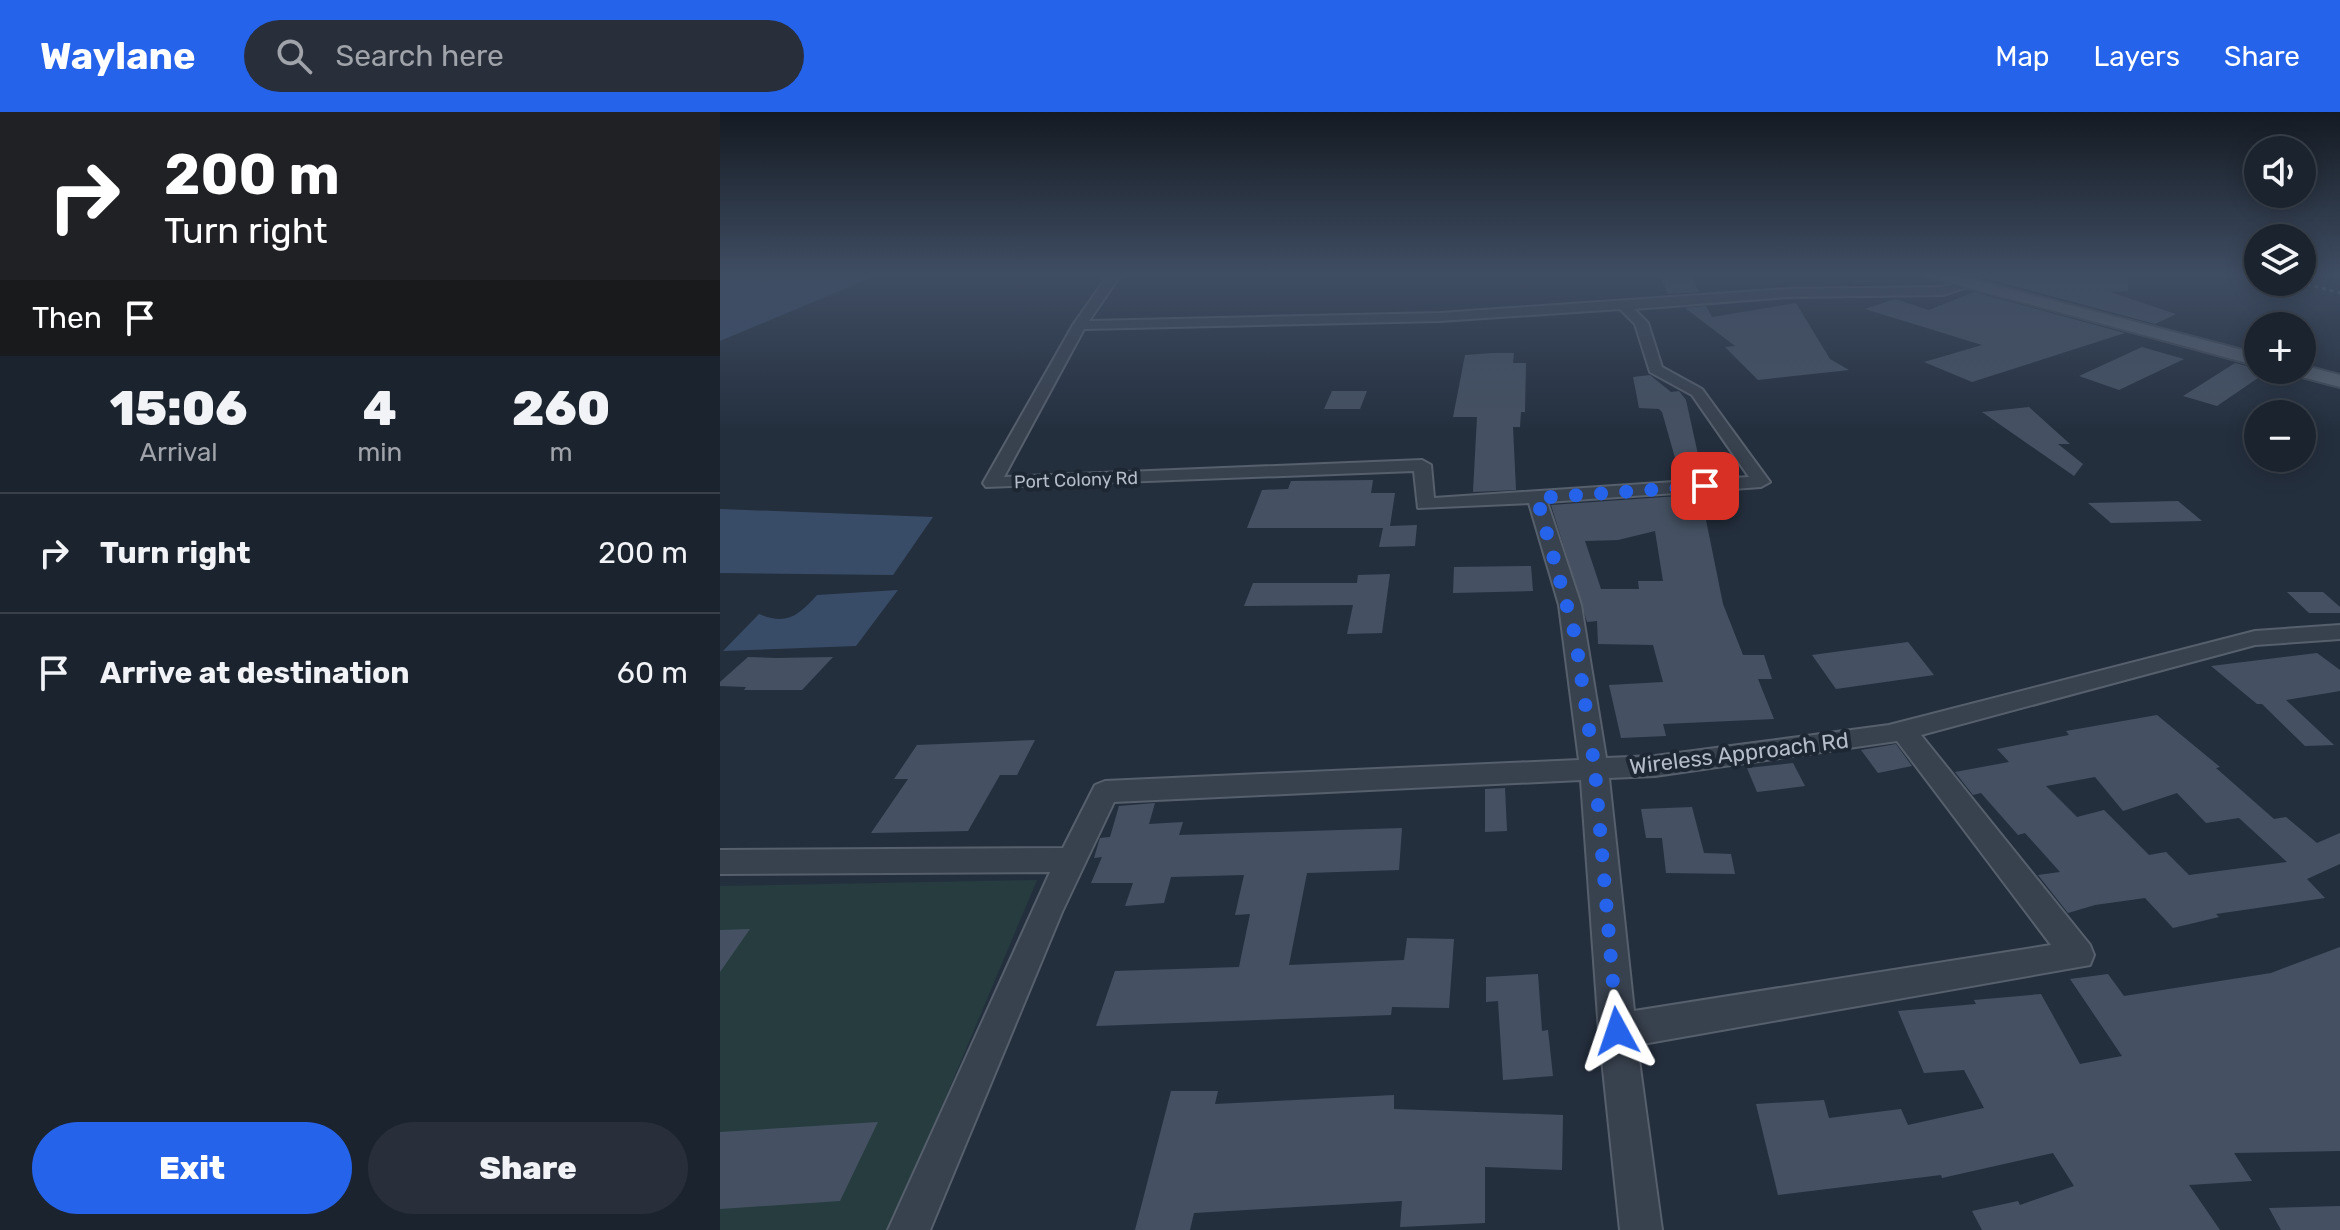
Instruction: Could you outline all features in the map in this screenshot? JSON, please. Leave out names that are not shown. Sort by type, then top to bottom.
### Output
[{"type":"main road","points":[[2130,326],[2244,356]]},
{"type":"main road","points":[[2316,375],[2340,381]]},
{"type":"street","name":"Port Colony Rd","points":[[1079,326],[992,483],[1422,465],[1425,504],[1537,498]]},
{"type":"street","points":[[1641,1230],[1627,1136],[1595,770],[1573,617],[1537,498],[1761,482],[1697,392],[1655,369],[1642,326]]},
{"type":"street","name":"Wireless Approach Rd","points":[[1074,860],[1105,792],[1655,766],[1904,731],[2255,638],[2340,632]]},
{"type":"street","points":[[1617,1031],[2078,955],[1904,731]]},
{"type":"street","points":[[720,862],[1074,860],[1046,912],[909,1230]]},
{"type":"green space","points":[[1037,880],[890,1230],[720,1230],[720,886]]},
{"type":"water","points":[[720,326],[755,326],[720,341]]},
{"type":"water","points":[[720,509],[933,517],[893,575],[720,573]]},
{"type":"water","points":[[898,590],[856,646],[723,651],[759,614],[785,619],[798,613],[817,595]]},
{"type":"building","points":[[1709,326],[1810,326],[1830,359],[1849,370],[1758,380],[1725,347],[1735,346]]},
{"type":"building","points":[[1921,326],[2100,326],[2125,333],[1972,382],[1924,362],[1982,345]]},
{"type":"building","points":[[2142,347],[2184,359],[2119,390],[2079,376]]},
{"type":"building","points":[[1514,353],[1513,363],[1526,363],[1525,412],[1521,412],[1520,427],[1513,427],[1516,490],[1473,492],[1477,417],[1453,417],[1465,355]]},
{"type":"building","points":[[2235,363],[2244,365],[2244,384],[2249,384],[2217,406],[2183,396]]},
{"type":"building","points":[[1650,375],[1671,392],[1679,391],[1686,400],[1703,477],[1681,479],[1662,412],[1659,409],[1639,408],[1633,377]]},
{"type":"building","points":[[1332,391],[1367,391],[1360,409],[1324,409]]},
{"type":"building","points":[[2029,407],[2070,444],[2058,444],[2083,464],[2074,476],[1982,412]]},
{"type":"building","points":[[1373,480],[1371,493],[1395,493],[1390,526],[1417,525],[1415,546],[1379,547],[1383,528],[1247,528],[1262,490],[1288,489],[1291,481]]},
{"type":"building","points":[[1692,495],[1706,520],[1723,604],[1743,655],[1764,655],[1772,679],[1758,679],[1774,719],[1663,724],[1666,736],[1621,738],[1609,685],[1663,682],[1653,645],[1598,644],[1597,621],[1587,622],[1551,505]],"holes":[[[1655,531],[1663,581],[1638,581],[1639,589],[1601,589],[1585,541],[1618,540]]]},
{"type":"building","points":[[2178,501],[2202,521],[2111,523],[2088,503]]},
{"type":"building","points":[[1531,566],[1533,591],[1453,593],[1454,567]]},
{"type":"building","points":[[1390,574],[1382,633],[1347,634],[1353,605],[1244,606],[1253,583],[1357,583],[1358,575]]},
{"type":"building","points":[[2287,592],[2323,592],[2340,607],[2340,613],[2309,613]]},
{"type":"building","points":[[1908,642],[1934,675],[1836,689],[1812,655]]},
{"type":"building","points":[[2317,653],[2340,670],[2340,691],[2286,700],[2334,745],[2305,746],[2262,704],[2257,704],[2211,666]]},
{"type":"building","points":[[748,657],[833,657],[802,690],[744,690],[746,687],[720,686],[720,682]]},
{"type":"building","points":[[2157,715],[2220,767],[2216,768],[2274,819],[2286,817],[2317,843],[2340,833],[2340,864],[2307,879],[2325,898],[2216,914],[2219,917],[2173,928],[2145,898],[2095,905],[2068,913],[2038,875],[2060,872],[2025,833],[2018,835],[1981,793],[1973,795],[1955,772],[2009,762],[1997,749],[2069,735],[2066,731]],"holes":[[[2095,777],[2123,811],[2177,793],[2206,823],[2239,818],[2287,862],[2189,875],[2166,852],[2149,855],[2104,810],[2077,817],[2046,786]]]},
{"type":"building","points":[[1035,740],[1017,775],[1000,775],[968,831],[871,833],[908,779],[894,779],[917,745]]},
{"type":"building","points":[[1896,744],[1912,766],[1878,773],[1861,750]]},
{"type":"building","points":[[1793,763],[1805,786],[1757,792],[1747,768]]},
{"type":"building","points":[[1505,788],[1507,831],[1485,832],[1485,789]]},
{"type":"building","points":[[1155,803],[1149,824],[1183,822],[1179,835],[1402,828],[1399,870],[1307,873],[1289,965],[1404,960],[1407,938],[1454,939],[1449,1008],[1392,1007],[1391,1015],[1096,1026],[1115,971],[1239,967],[1250,914],[1235,915],[1244,875],[1171,877],[1164,903],[1125,906],[1133,883],[1091,883],[1102,857],[1094,858],[1100,838],[1110,837],[1119,806]]},
{"type":"building","points":[[1692,807],[1704,853],[1731,854],[1735,874],[1666,873],[1662,838],[1646,838],[1641,809]]},
{"type":"building","points":[[750,929],[720,972],[720,930]]},
{"type":"building","points":[[2340,947],[2340,1151],[2234,1153],[2252,1181],[2189,1185],[2220,1230],[1982,1230],[1972,1211],[2018,1201],[2020,1205],[2074,1186],[2053,1153],[1942,1178],[1941,1175],[1778,1195],[1756,1104],[1824,1100],[1829,1118],[1901,1109],[1908,1125],[1984,1108],[1964,1070],[1924,1073],[1898,1011],[2041,994],[2080,1064],[2122,1056],[2070,979],[2108,974],[2124,996],[2271,973]]},
{"type":"building","points":[[1538,974],[1542,1031],[1548,1030],[1553,1076],[1503,1080],[1498,1001],[1486,1002],[1486,977]]},
{"type":"building","points":[[1171,1091],[1218,1091],[1215,1104],[1394,1095],[1394,1109],[1563,1115],[1562,1170],[1485,1167],[1485,1223],[1400,1227],[1402,1201],[1194,1213],[1190,1230],[1135,1230]]},
{"type":"building","points":[[878,1122],[840,1201],[720,1209],[720,1132]]},
{"type":"building","points":[[2340,1206],[2340,1230],[2281,1230],[2269,1208]]},
{"type":"route","points":[[1617,1031],[1595,770],[1573,617],[1537,498],[1705,486]]}]
